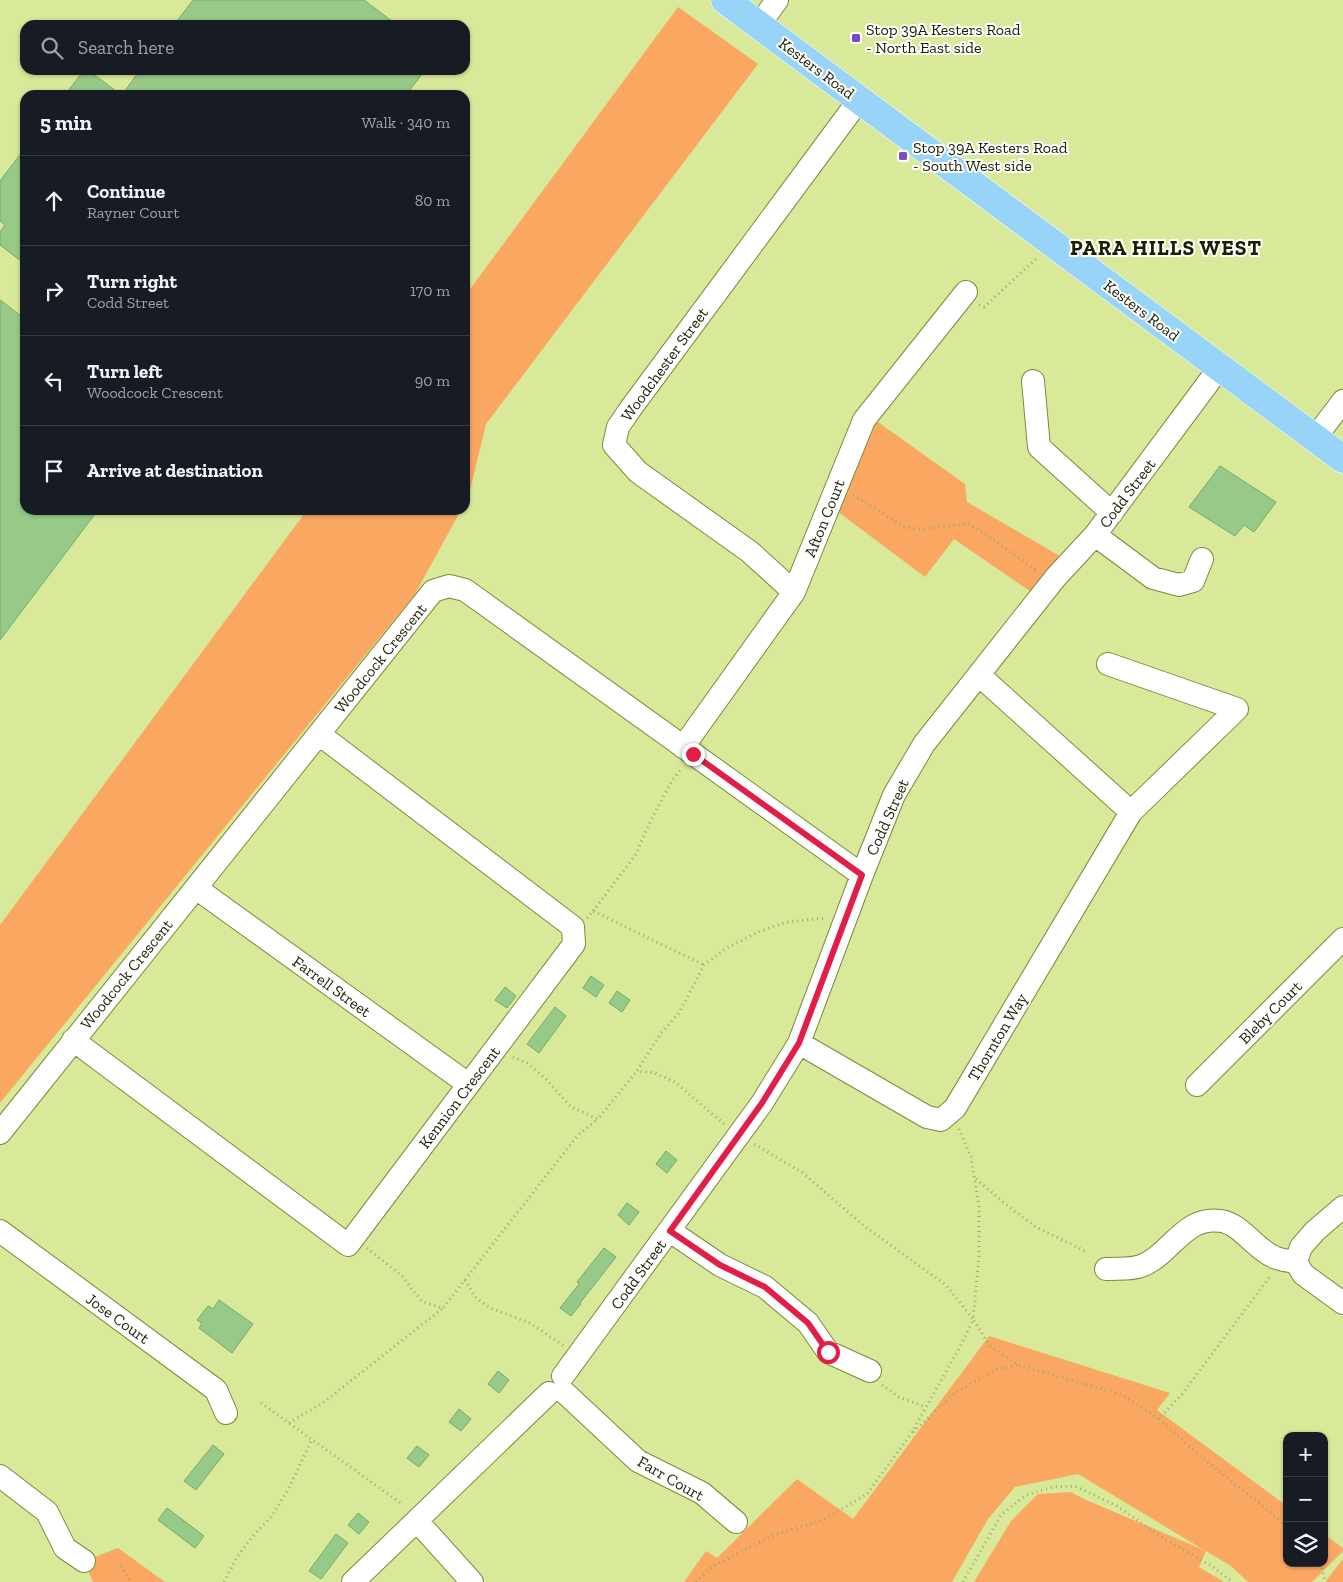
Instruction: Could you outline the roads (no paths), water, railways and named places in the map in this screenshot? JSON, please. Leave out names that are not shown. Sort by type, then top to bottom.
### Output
[{"type":"main road","name":"Kesters Road","points":[[725,0],[1343,459]]},
{"type":"street","points":[[759,25],[778,0]]},
{"type":"street","name":"Woodchester Street","points":[[794,592],[750,552],[638,472],[614,445],[618,427],[627,414],[859,100]]},
{"type":"street","name":"Afton Court","points":[[684,755],[794,592],[864,420],[963,296]]},
{"type":"street","name":"Codd Street","points":[[353,1582],[559,1387],[762,1103],[799,1043],[894,795],[924,744],[1052,583],[1095,535],[1220,367]]},
{"type":"street","points":[[1033,381],[1040,447],[1112,513]]},
{"type":"street","points":[[1315,438],[1343,401]]},
{"type":"street","points":[[1095,535],[1153,578],[1179,585],[1193,581],[1202,560]]},
{"type":"street","name":"Woodcock Crescent","points":[[0,1133],[433,591],[449,586],[465,590],[684,755],[862,875]]},
{"type":"street","name":"Thornton Way","points":[[799,1043],[927,1117],[941,1120],[955,1108],[1131,812],[1237,709],[1108,664]]},
{"type":"street","points":[[979,675],[1131,812]]},
{"type":"street","name":"Kennion Crescent","points":[[73,1040],[348,1245],[574,944],[573,927],[319,734]]},
{"type":"street","name":"Farrell Street","points":[[196,888],[468,1084]]},
{"type":"street","name":"Bleby Court","points":[[1197,1085],[1343,939]]},
{"type":"street","points":[[1296,1262],[1301,1247],[1315,1231],[1343,1207]]},
{"type":"street","points":[[1106,1269],[1140,1267],[1158,1256],[1183,1231],[1197,1223],[1208,1220],[1222,1221],[1232,1226],[1274,1257],[1296,1262],[1303,1274],[1343,1303]]},
{"type":"street","name":"Jose Court","points":[[0,1231],[216,1390],[226,1413]]},
{"type":"street","points":[[670,1231],[720,1265],[765,1287],[808,1323],[828,1352],[874,1377]]},
{"type":"street","name":"Farr Court","points":[[559,1387],[638,1461],[702,1493],[736,1522]]},
{"type":"street","points":[[0,1476],[47,1512],[65,1548],[84,1561]]},
{"type":"street","points":[[417,1521],[472,1582]]},
{"type":"place","name":"Stop 39A Kesters Road - North East side","points":[[856,38]]},
{"type":"place","name":"Stop 39A Kesters Road - South West side","points":[[903,156]]},
{"type":"district","name":"PARA HILLS WEST","points":[[1166,248]]}]
